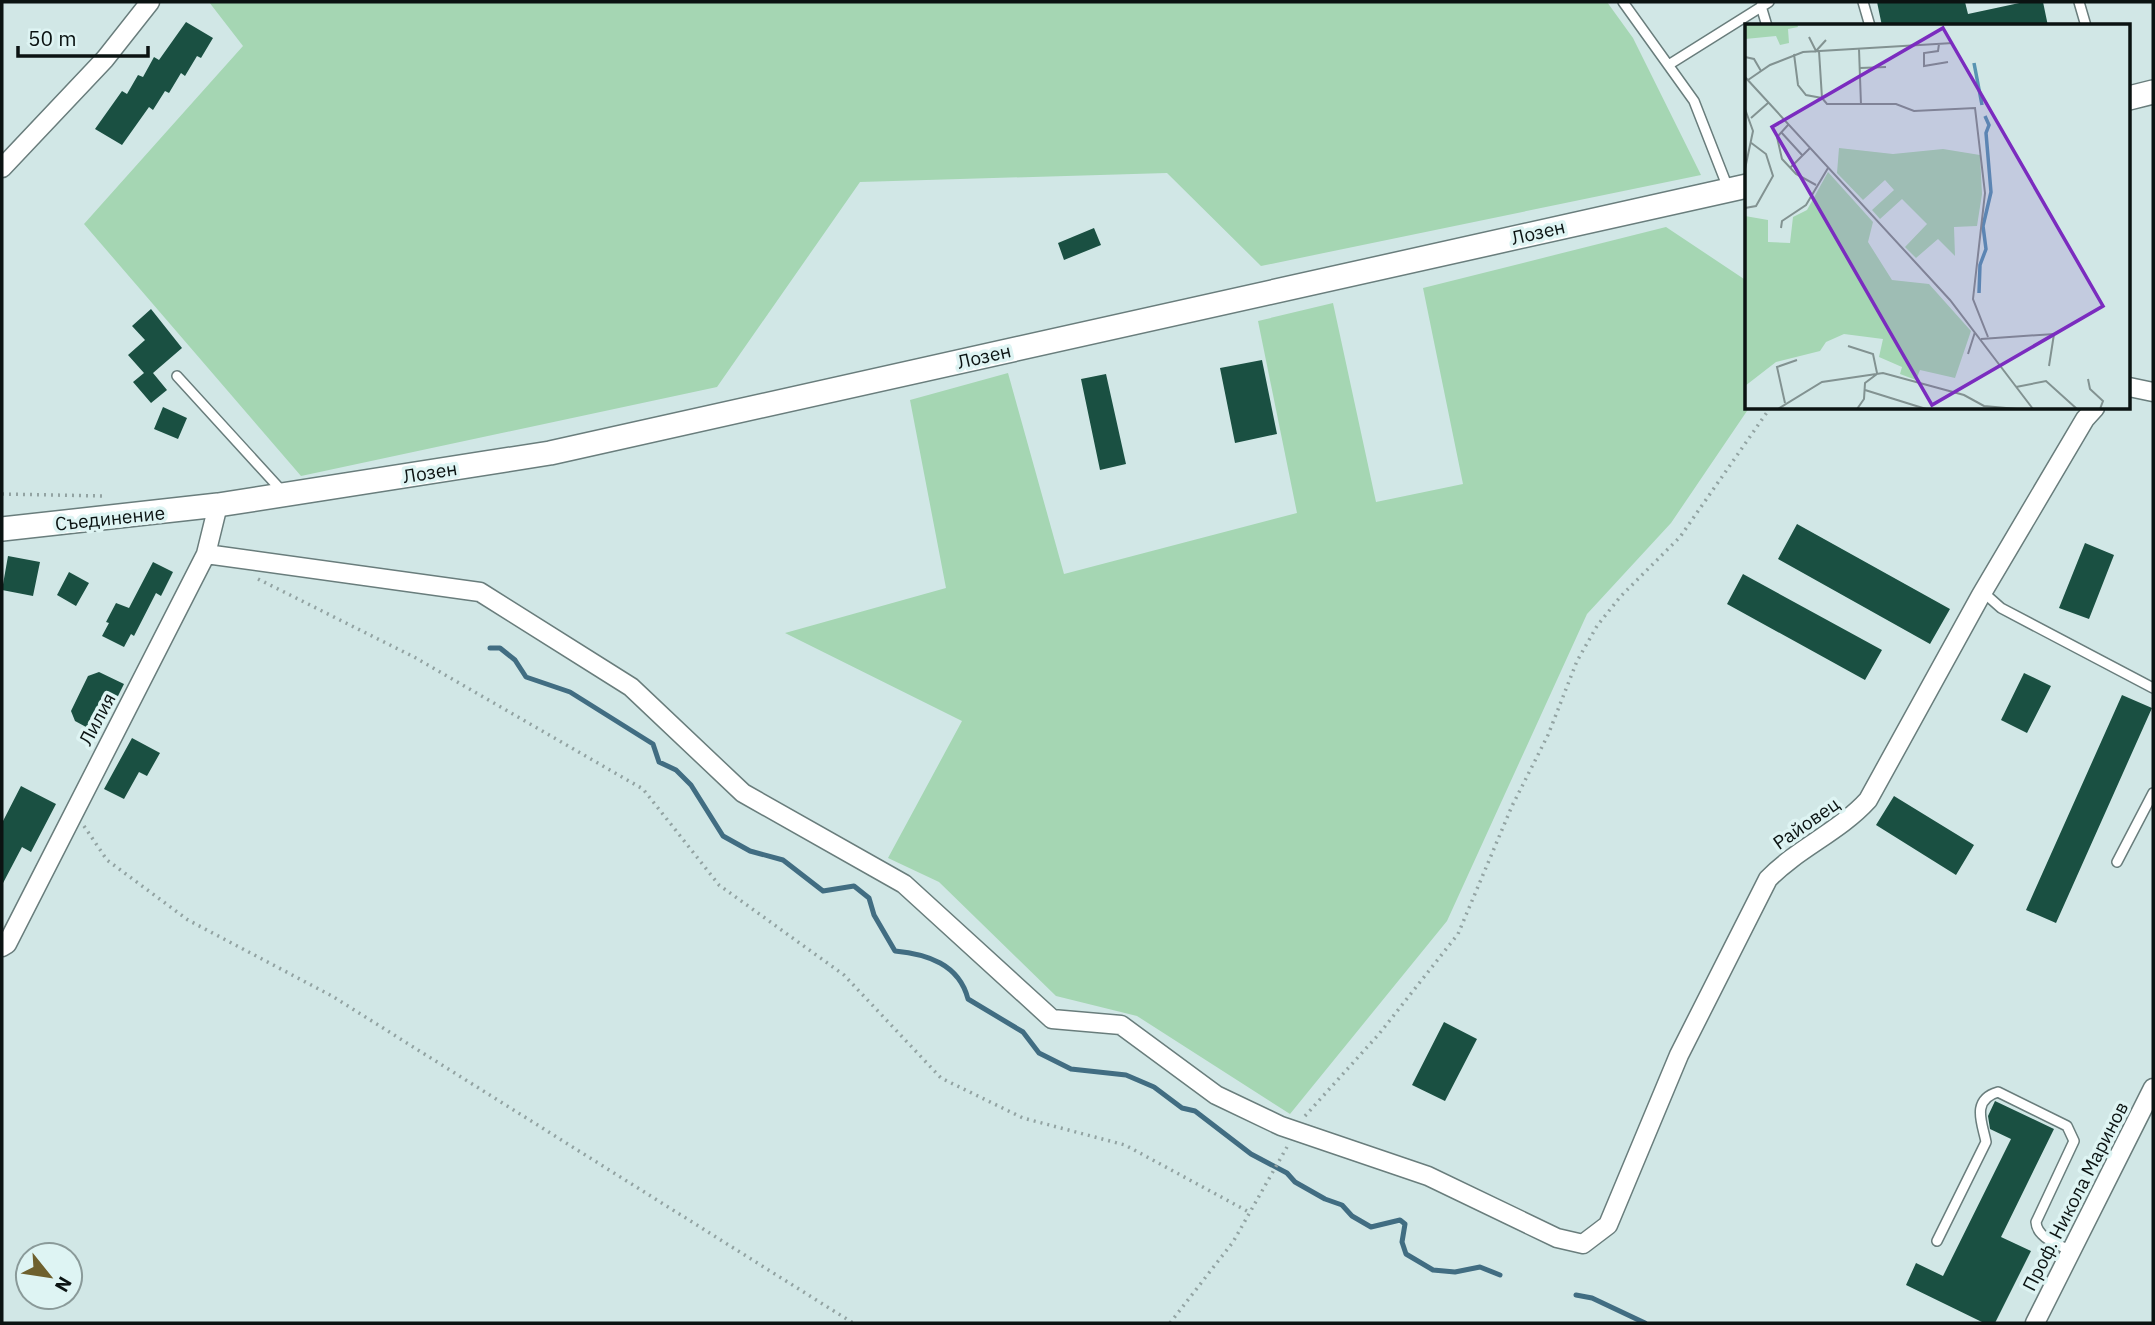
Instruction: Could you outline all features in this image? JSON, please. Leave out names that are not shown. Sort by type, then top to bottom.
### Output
[{"type":"street","points":[[2,168],[105,59],[150,2]]},
{"type":"street","points":[[2130,98],[2153,92]]},
{"type":"street","name":"Лозен","points":[[218,505],[550,453],[1738,188]]},
{"type":"street","points":[[2130,387],[2153,392]]},
{"type":"street","name":"Райовец","points":[[1296,1131],[1427,1176],[1557,1238],[1583,1244],[1608,1225],[1679,1055],[1768,879],[1787,859],[1850,821],[1868,800],[1983,592],[2085,419],[2093,410]]},
{"type":"street","name":"Съединение","points":[[2,529],[218,505]]},
{"type":"street","name":"Лилия","points":[[2,947],[7,944],[73,809],[206,554],[218,505]]},
{"type":"street","points":[[206,554],[480,592],[631,687],[743,793],[904,884],[1052,1018],[1121,1026],[1216,1095],[1296,1131]]},
{"type":"street","name":"Проф. Никола Маринов","points":[[2035,1323],[2153,1088]]},
{"type":"lane","points":[[1623,2],[1694,101],[1738,188]]},
{"type":"lane","points":[[1863,2],[1869,24]]},
{"type":"lane","points":[[2078,2],[2085,24]]},
{"type":"lane","points":[[1670,64],[1765,4],[1767,24]]},
{"type":"lane","points":[[177,376],[286,495]]},
{"type":"lane","points":[[1983,592],[2001,608],[2153,688]]},
{"type":"lane","points":[[2117,862],[2153,793]]},
{"type":"lane","points":[[1937,1241],[1986,1142],[1979,1115],[1987,1098],[1998,1092],[2067,1126],[2073,1133],[2074,1142],[2036,1222],[2042,1235],[2071,1251]]},
{"type":"path","points":[[1296,1131],[1325,1091],[1379,1034],[1458,934],[1512,806],[1548,735],[1577,662],[1597,626],[1620,597],[1680,537],[1769,410]]},
{"type":"path","points":[[2,494],[118,496]]},
{"type":"path","points":[[255,578],[414,657],[643,789],[719,885],[844,975],[941,1078],[1023,1118],[1125,1145],[1249,1212]]},
{"type":"path","points":[[73,809],[107,860],[188,920],[332,996],[853,1323]]},
{"type":"path","points":[[1170,1323],[1214,1269],[1283,1153]]},
{"type":"green space","points":[[209,2],[1607,2],[1633,38],[1701,175],[1261,266],[1167,173],[860,182],[717,387],[301,476],[84,224],[243,46]]},
{"type":"green space","points":[[1666,227],[1745,280],[1745,410],[1748,410],[1671,523],[1587,614],[1447,921],[1290,1114],[1137,1016],[1056,996],[939,882],[888,858],[962,721],[785,633],[946,588],[910,400],[1008,373],[1064,574],[1297,513],[1258,321],[1333,303],[1376,502],[1463,484],[1423,288]]},
{"type":"building","points":[[1877,2],[1965,2],[1968,14],[2024,2],[2043,2],[2048,24],[1882,24]]},
{"type":"building","points":[[186,22],[213,38],[201,58],[197,56],[185,76],[181,73],[169,93],[165,91],[153,110],[149,107],[122,145],[95,129],[122,91],[127,94],[138,75],[143,77],[154,57],[159,60]]},
{"type":"building","points":[[1094,228],[1101,245],[1064,260],[1058,243]]},
{"type":"building","points":[[151,309],[182,348],[153,373],[167,390],[151,403],[133,382],[144,373],[128,355],[145,340],[132,326]]},
{"type":"building","points":[[1262,360],[1277,434],[1235,443],[1220,368]]},
{"type":"building","points":[[1106,374],[1126,464],[1100,470],[1081,379]]},
{"type":"building","points":[[163,407],[187,418],[178,439],[154,429]]},
{"type":"building","points":[[1797,524],[1950,609],[1930,644],[1778,559]]},
{"type":"building","points":[[2085,543],[2114,555],[2089,619],[2059,608]]},
{"type":"building","points":[[8,556],[40,562],[33,596],[2,590]]},
{"type":"building","points":[[153,562],[173,572],[161,596],[156,593],[134,636],[131,634],[124,647],[102,636],[116,603],[129,608]]},
{"type":"building","points":[[69,572],[89,583],[76,606],[57,595]]},
{"type":"building","points":[[1743,574],[1882,650],[1865,680],[1727,604]]},
{"type":"building","points":[[99,672],[124,684],[99,734],[75,721],[71,711],[88,676]]},
{"type":"building","points":[[2024,673],[2051,686],[2027,733],[2001,720]]},
{"type":"building","points":[[2122,695],[2152,708],[2056,923],[2026,910]]},
{"type":"building","points":[[132,738],[160,753],[147,776],[139,772],[124,799],[104,789]]},
{"type":"building","points":[[21,786],[56,804],[31,852],[22,847],[2,885],[2,823]]},
{"type":"building","points":[[1894,796],[1974,845],[1956,875],[1876,825]]},
{"type":"building","points":[[1444,1022],[1477,1039],[1445,1101],[1412,1085]]},
{"type":"building","points":[[1995,1101],[2054,1129],[2001,1237],[2031,1251],[1995,1323],[1984,1323],[1906,1285],[1916,1263],[1943,1276],[2011,1139],[1990,1129],[1988,1116]]},
{"type":"waterway","points":[[490,648],[500,648],[515,660],[526,677],[570,692],[653,744],[659,762],[676,770],[691,785],[723,836],[750,851],[783,860],[823,891],[854,886],[869,898],[874,915],[895,951],[930,958],[949,969],[964,987],[968,999],[1023,1032],[1039,1053],[1071,1069],[1126,1075],[1154,1087],[1182,1108],[1195,1111],[1251,1154],[1287,1173],[1295,1182],[1325,1199],[1342,1205],[1352,1216],[1371,1227],[1400,1220],[1405,1224],[1402,1242],[1406,1254],[1433,1270],[1455,1272],[1480,1267],[1500,1275]]},
{"type":"waterway","points":[[1576,1295],[1592,1298],[1645,1323]]}]
